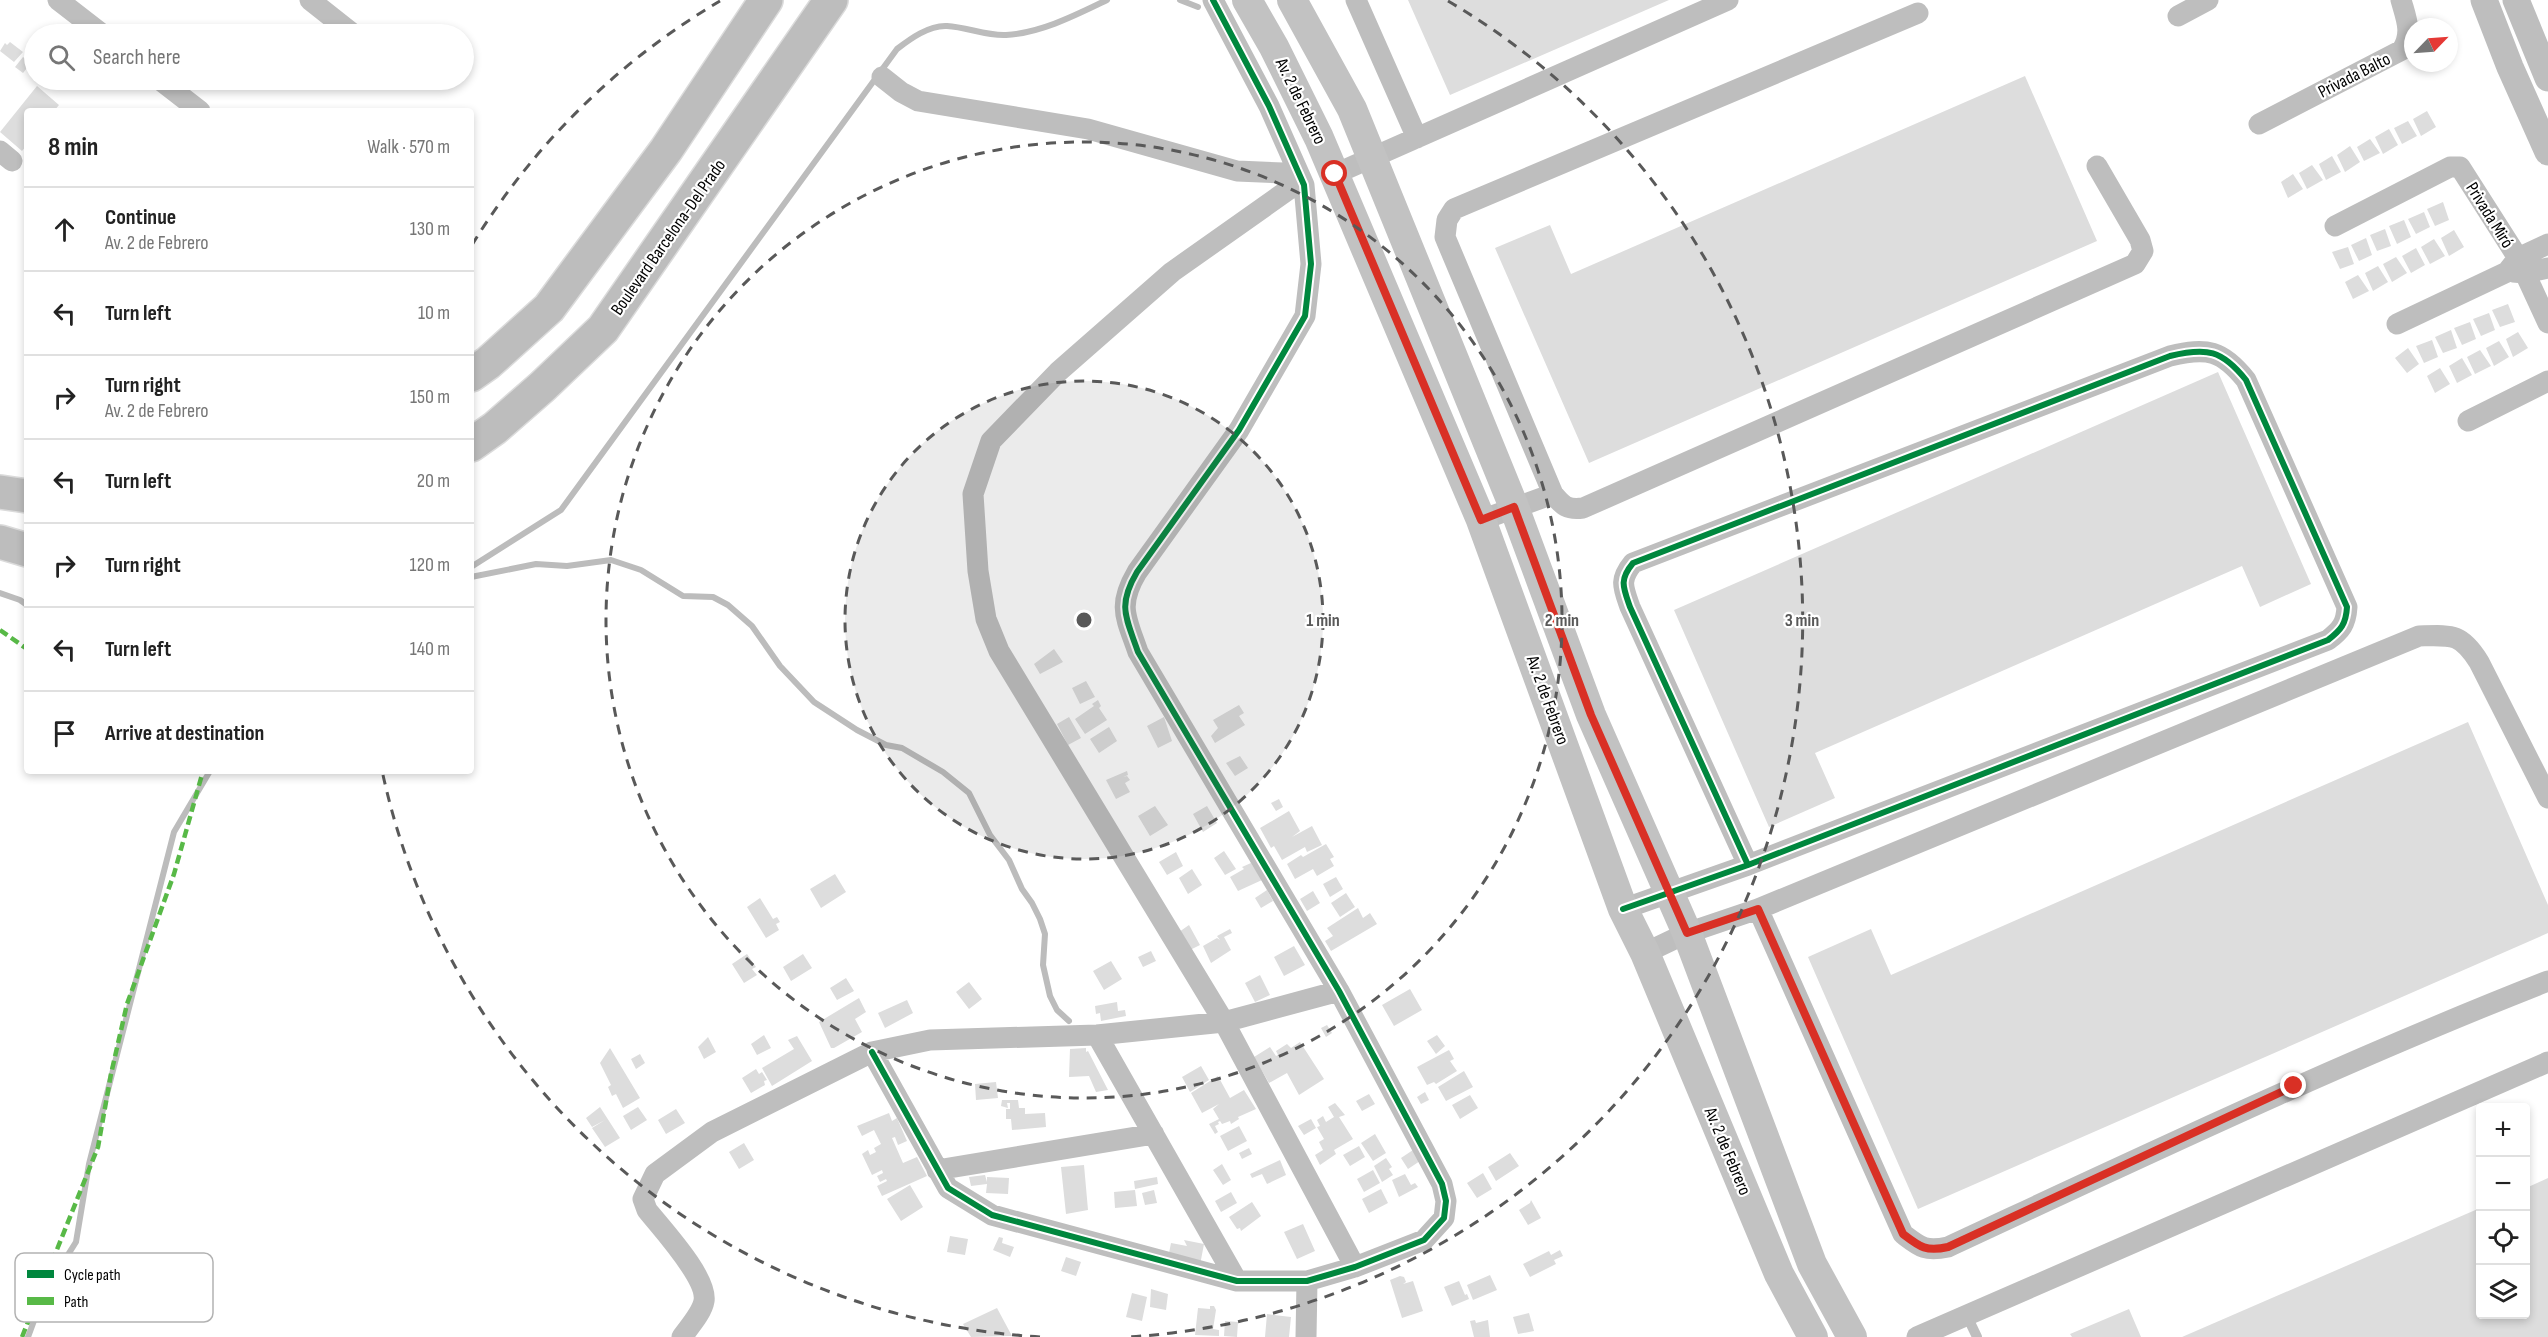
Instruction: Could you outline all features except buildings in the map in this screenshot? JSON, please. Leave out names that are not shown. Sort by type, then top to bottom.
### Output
[{"type":"main road","points":[[474,373],[549,308],[666,150],[766,0]]},
{"type":"main road","name":"Boulevard Barcelona-Del Prado","points":[[474,443],[495,428],[542,387],[603,329],[831,0]]},
{"type":"main road","name":"Av. 2 de Febrero","points":[[1247,0],[1274,47],[1335,174],[1481,520],[1623,909],[1645,953],[1779,1274],[1813,1337]]},
{"type":"main road","name":"Av. 2 de Febrero","points":[[1292,0],[1352,109],[1372,156],[1514,507],[1591,715],[1687,933],[1812,1264],[1852,1337]]},
{"type":"main road","points":[[0,492],[24,496]]},
{"type":"main road","points":[[0,542],[24,549]]},
{"type":"street","points":[[58,0],[89,24]]},
{"type":"street","points":[[310,0],[340,24]]},
{"type":"street","points":[[872,1052],[948,1188],[992,1215],[1237,1281],[1308,1281],[1354,1267],[1424,1240],[1444,1218],[1446,1201],[1442,1184],[1339,991],[1138,652],[1126,615],[1125,592],[1239,430],[1305,316],[1311,264],[1304,185],[1269,106],[1213,0]]},
{"type":"street","points":[[1356,0],[1417,138]]},
{"type":"street","points":[[1335,174],[1728,0]]},
{"type":"street","points":[[2178,16],[2208,0]]},
{"type":"street","name":"Privada Balto","points":[[2259,124],[2402,50],[2409,40],[2409,30],[2401,0]]},
{"type":"street","points":[[2484,0],[2510,67],[2548,152]]},
{"type":"street","points":[[2516,0],[2548,78]]},
{"type":"street","points":[[1918,13],[1454,209],[1447,220],[1446,237],[1553,494],[1564,507],[1572,510],[1583,508],[2135,264],[2143,251],[2140,240],[2097,166]]},
{"type":"street","points":[[882,77],[918,101],[1088,129],[1237,171],[1283,173],[1290,177],[1292,182],[1288,190],[1172,272],[1058,372],[991,441],[973,494],[978,571],[986,619],[999,651],[1224,1022],[1354,1267]]},
{"type":"street","points":[[173,90],[196,108]]},
{"type":"street","name":"Privada Miró","points":[[2335,226],[2454,166],[2460,167],[2548,323]]},
{"type":"street","points":[[2517,268],[2548,244]]},
{"type":"street","points":[[2517,268],[2548,268]]},
{"type":"street","name":"Privada Miró","points":[[2397,324],[2517,268]]},
{"type":"street","points":[[1623,909],[1748,865],[2328,640],[2342,629],[2347,620],[2347,607],[2246,380],[2234,364],[2222,355],[2203,350],[2170,356],[1633,563],[1623,574],[1623,588],[1630,607],[1748,865]]},
{"type":"street","points":[[2468,421],[2548,381]]},
{"type":"street","points":[[1481,520],[1553,494]]},
{"type":"street","points":[[1645,953],[1687,933],[1758,909],[2419,636],[2452,635],[2468,644],[2480,662],[2548,798]]},
{"type":"street","points":[[1758,909],[1903,1234],[1923,1249],[1935,1250],[1948,1247],[2294,1086],[2548,981]]},
{"type":"street","points":[[682,1337],[704,1303],[704,1293],[694,1269],[647,1210],[643,1199],[655,1174],[712,1132],[872,1052],[930,1040],[1097,1035],[1224,1022],[1339,991]]},
{"type":"street","points":[[1097,1035],[1237,1281]]},
{"type":"street","points":[[1917,1337],[2548,1062]]},
{"type":"street","points":[[936,1170],[1155,1134]]},
{"type":"street","points":[[1306,1337],[1308,1281]]},
{"type":"lane","points":[[1967,1316],[1977,1337]]},
{"type":"waterway","points":[[474,565],[561,510],[897,49],[920,33],[940,26],[999,35],[1032,31],[1083,12],[1107,0]]},
{"type":"waterway","points":[[1180,0],[1198,7]]},
{"type":"waterway","points":[[474,576],[536,564],[567,566],[611,560],[641,570],[683,596],[713,597],[728,605],[752,626],[780,666],[814,702],[857,730],[886,745],[902,748],[943,772],[969,793],[990,835],[1009,860],[1022,889],[1040,919],[1045,934],[1043,965],[1050,996],[1057,1010],[1069,1021]]},
{"type":"waterway","points":[[0,593],[24,603]]},
{"type":"waterway","points":[[69,1253],[76,1242],[89,1164],[174,832],[208,774]]},
{"type":"waterway","points":[[28,1337],[34,1322]]},
{"type":"marked path","points":[[0,630],[24,647]]},
{"type":"marked path","points":[[56,1253],[98,1147],[127,1004],[174,874],[202,774]]},
{"type":"marked path","points":[[22,1337],[28,1322]]},
{"type":"cycle path","points":[[872,1052],[948,1188],[992,1215],[1237,1281],[1307,1281],[1355,1267],[1424,1240],[1444,1218],[1446,1201],[1442,1184],[1339,991],[1138,652],[1127,620],[1125,603],[1137,572],[1239,430],[1305,316],[1311,264],[1304,185],[1269,106],[1213,0]]},
{"type":"cycle path","points":[[1623,909],[1748,865],[2328,640],[2333,636],[2344,622],[2347,607],[2246,380],[2229,362],[2213,353],[2204,352],[2170,356],[1633,563],[1624,579],[1630,607],[1748,865]]},
{"type":"route","points":[[1335,174],[1481,520],[1514,507],[1591,715],[1687,933],[1758,909],[1903,1234],[1923,1249],[1935,1250],[1948,1247],[2294,1086]]}]
